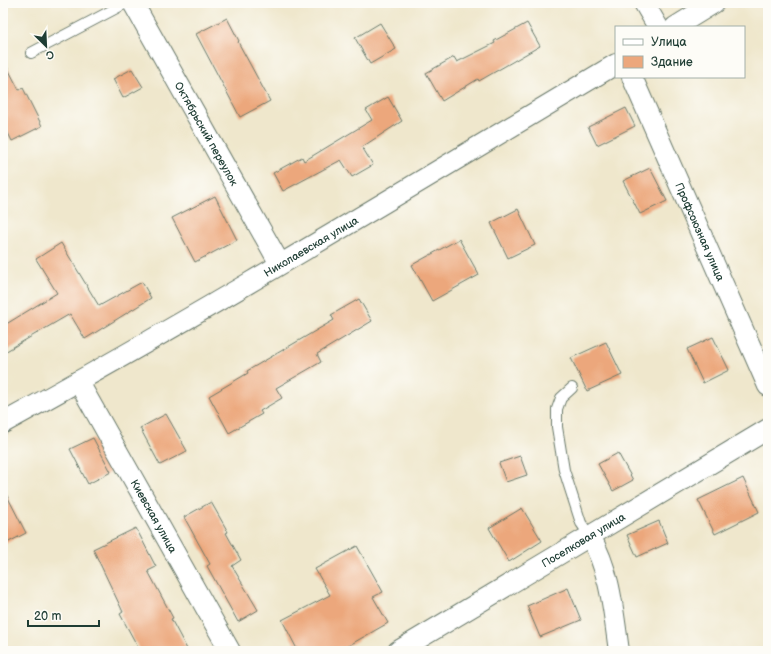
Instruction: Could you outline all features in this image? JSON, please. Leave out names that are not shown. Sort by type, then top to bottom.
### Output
[{"type":"street","name":"Октябрьский переулок","points":[[133,3],[280,264]]},
{"type":"street","points":[[644,3],[657,26]]},
{"type":"street","points":[[677,26],[714,3]]},
{"type":"street","name":"Николаевская улица","points":[[3,422],[78,381],[280,264],[615,65]]},
{"type":"street","name":"Профсоюзная улица","points":[[632,78],[768,386]]},
{"type":"street","name":"Киевская улица","points":[[78,381],[230,651]]},
{"type":"street","name":"Поселковая улица","points":[[398,651],[768,429]]},
{"type":"street","points":[[590,536],[598,551],[609,582],[619,651]]},
{"type":"lane","points":[[31,53],[126,3]]},
{"type":"lane","points":[[572,388],[561,398],[557,409],[557,427],[564,470],[581,523],[590,536]]},
{"type":"building","points":[[227,18],[239,41],[238,42],[270,101],[240,117],[196,34]]},
{"type":"building","points":[[380,23],[396,49],[370,64],[355,38]]},
{"type":"building","points":[[527,23],[540,46],[479,81],[478,79],[442,101],[426,73],[454,57],[457,62],[495,43],[494,41]]},
{"type":"building","points":[[3,59],[19,90],[23,88],[42,126],[12,141],[3,123]]},
{"type":"building","points":[[132,69],[143,87],[123,98],[113,79]]},
{"type":"building","points":[[388,97],[402,121],[362,147],[373,165],[352,177],[341,160],[283,191],[273,173],[302,157],[304,161],[372,120],[366,110]]},
{"type":"building","points":[[626,108],[635,126],[597,145],[588,127]]},
{"type":"building","points":[[650,168],[667,201],[640,214],[623,181]]},
{"type":"building","points":[[215,196],[237,240],[195,262],[172,218]]},
{"type":"building","points":[[518,209],[535,245],[508,258],[491,223]]},
{"type":"building","points":[[459,239],[479,275],[432,301],[412,265]]},
{"type":"building","points":[[61,243],[99,306],[142,282],[151,298],[85,339],[70,314],[3,353],[3,326],[57,293],[36,259]]},
{"type":"building","points":[[359,299],[372,321],[317,354],[321,362],[276,388],[282,398],[260,411],[262,414],[229,433],[209,396],[248,373],[247,371],[334,320],[331,315]]},
{"type":"building","points":[[713,337],[729,370],[703,383],[687,349]]},
{"type":"building","points":[[606,342],[622,375],[587,391],[571,358]]},
{"type":"building","points":[[166,414],[187,451],[160,465],[140,428]]},
{"type":"building","points":[[93,438],[111,472],[88,484],[70,449]]},
{"type":"building","points":[[618,453],[633,480],[613,491],[598,464]]},
{"type":"building","points":[[520,456],[527,475],[506,482],[499,463]]},
{"type":"building","points":[[743,478],[759,512],[715,534],[698,500]]},
{"type":"building","points":[[3,488],[26,533],[3,545]]},
{"type":"building","points":[[211,502],[228,532],[226,533],[241,560],[232,566],[258,610],[238,622],[207,566],[210,564],[184,517]]},
{"type":"building","points":[[522,508],[542,541],[509,562],[489,528]]},
{"type":"building","points":[[659,521],[668,543],[637,557],[627,535]]},
{"type":"building","points":[[136,528],[156,567],[148,571],[173,618],[171,619],[188,651],[140,651],[120,614],[123,612],[93,549]]},
{"type":"building","points":[[357,546],[383,592],[373,597],[388,623],[339,651],[298,651],[282,620],[330,595],[315,569]]},
{"type":"building","points":[[568,588],[581,620],[540,637],[527,606]]}]
